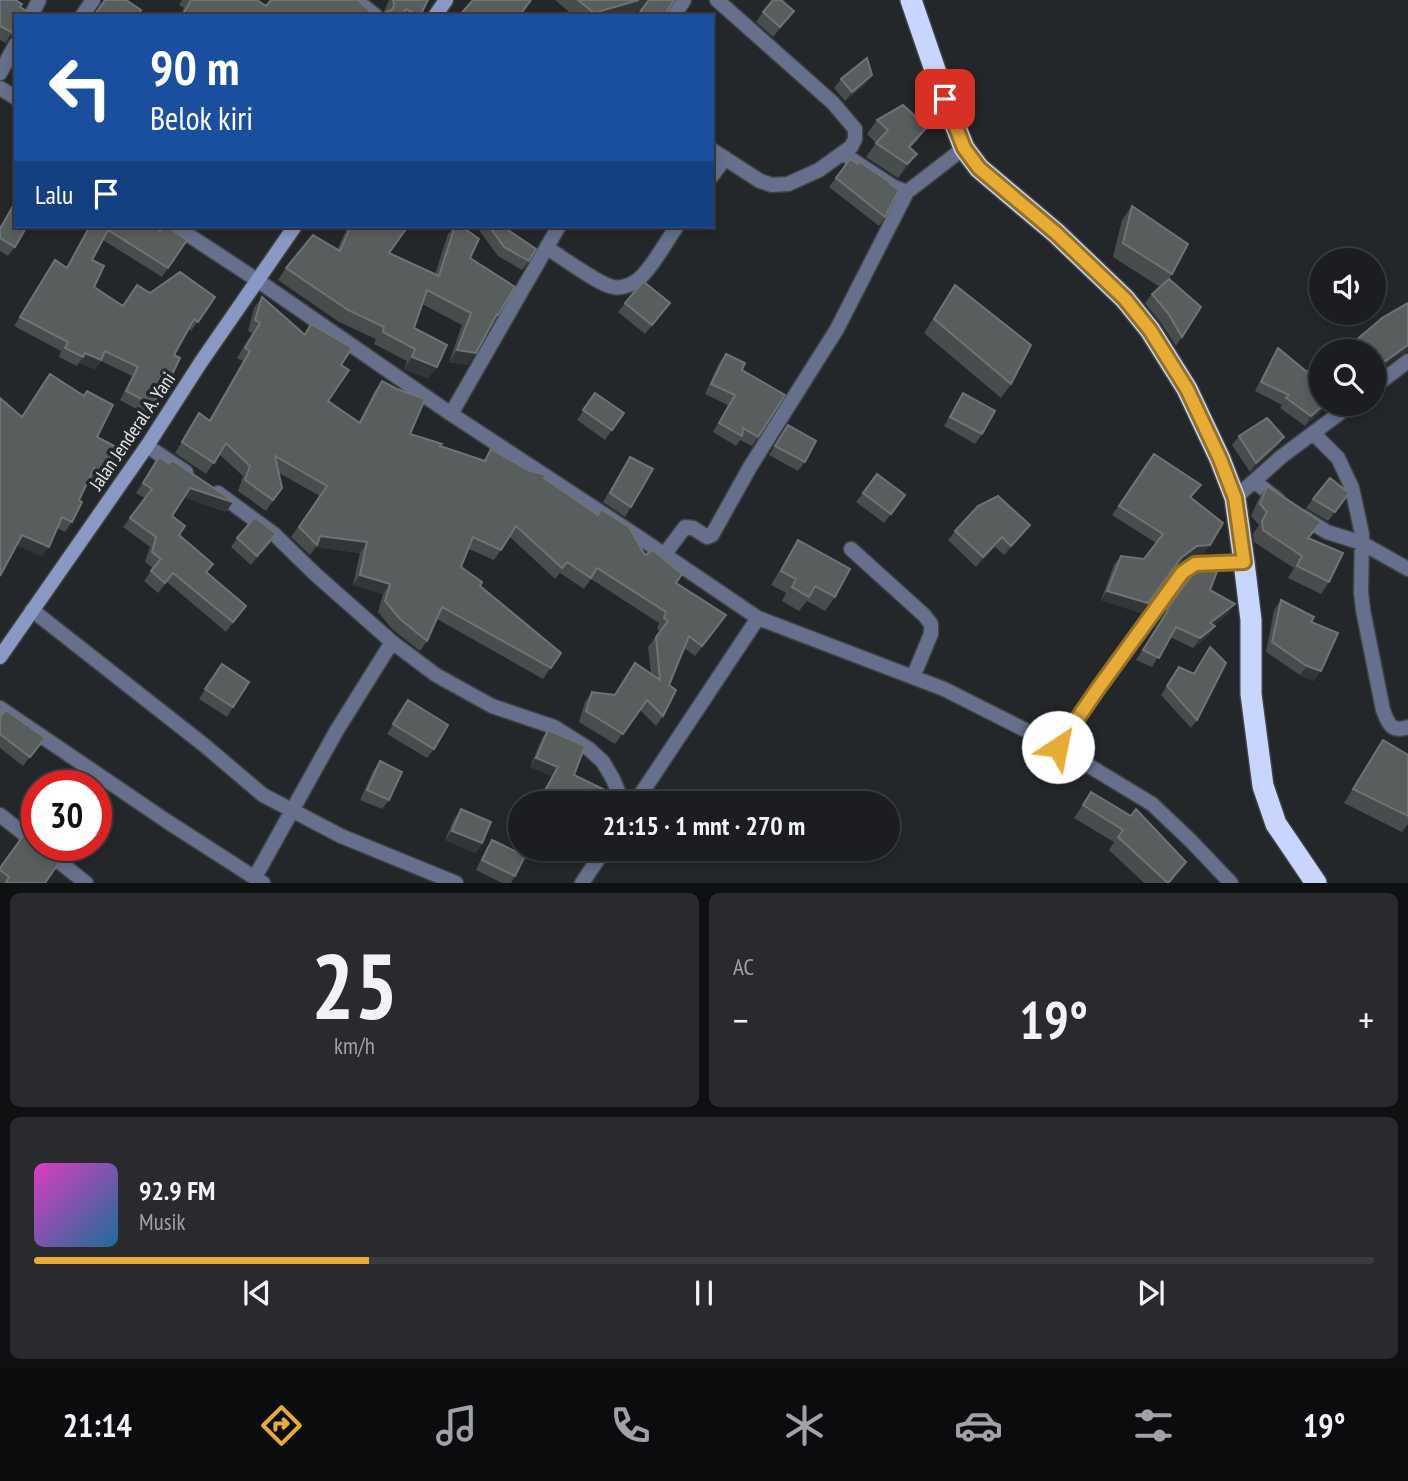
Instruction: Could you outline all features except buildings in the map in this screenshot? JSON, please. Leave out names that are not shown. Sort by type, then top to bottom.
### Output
[{"type":"highway","points":[[911,0],[964,148],[979,168],[1056,233],[1125,299],[1150,330],[1187,389],[1220,459],[1235,498],[1244,562],[1251,620],[1251,694],[1263,786],[1276,824],[1316,883]]},
{"type":"main road","name":"Jalan Jenderal A. Yani","points":[[0,657],[294,228]]},
{"type":"street","points":[[356,0],[374,14]]},
{"type":"street","points":[[714,151],[760,181],[772,185],[788,184],[819,170],[850,147],[855,139],[855,130],[833,103],[717,0]]},
{"type":"street","points":[[0,73],[14,48]]},
{"type":"street","points":[[664,555],[685,527],[707,537],[712,535],[750,467],[837,328],[907,192],[964,148]]},
{"type":"street","points":[[842,153],[894,187],[907,192]]},
{"type":"street","points":[[714,173],[725,158]]},
{"type":"street","points":[[178,228],[758,618],[944,689],[1058,747],[1152,804],[1231,883]]},
{"type":"street","points":[[451,414],[558,228]]},
{"type":"street","points":[[547,248],[602,282],[622,287],[633,284],[643,275],[676,228]]},
{"type":"street","points":[[1386,378],[1408,361]]},
{"type":"street","points":[[1235,498],[1281,457],[1336,416]]},
{"type":"street","points":[[1313,433],[1338,458],[1355,499],[1362,534],[1363,610],[1383,710],[1387,723],[1392,728],[1399,730],[1408,727]]},
{"type":"street","points":[[146,446],[274,534],[392,642],[436,675],[492,706],[554,727],[589,749],[603,762],[618,791]]},
{"type":"street","points":[[1254,481],[1293,511],[1327,532],[1362,543],[1408,569]]},
{"type":"street","points":[[851,549],[931,624],[931,634],[913,677]]},
{"type":"street","points":[[1058,747],[1182,573],[1195,564],[1244,562]]},
{"type":"street","points":[[32,610],[204,745],[263,795],[341,836],[456,883]]},
{"type":"street","points":[[643,791],[758,618]]},
{"type":"street","points":[[0,708],[259,880],[293,810],[337,730],[392,642]]},
{"type":"street","points":[[0,815],[21,832]]},
{"type":"street","points":[[58,861],[86,883]]},
{"type":"street","points":[[582,883],[597,861]]},
{"type":"route","points":[[945,99],[964,148],[979,168],[1056,233],[1125,299],[1150,330],[1187,389],[1235,498],[1244,562],[1195,564],[1182,573],[1058,747]]}]
